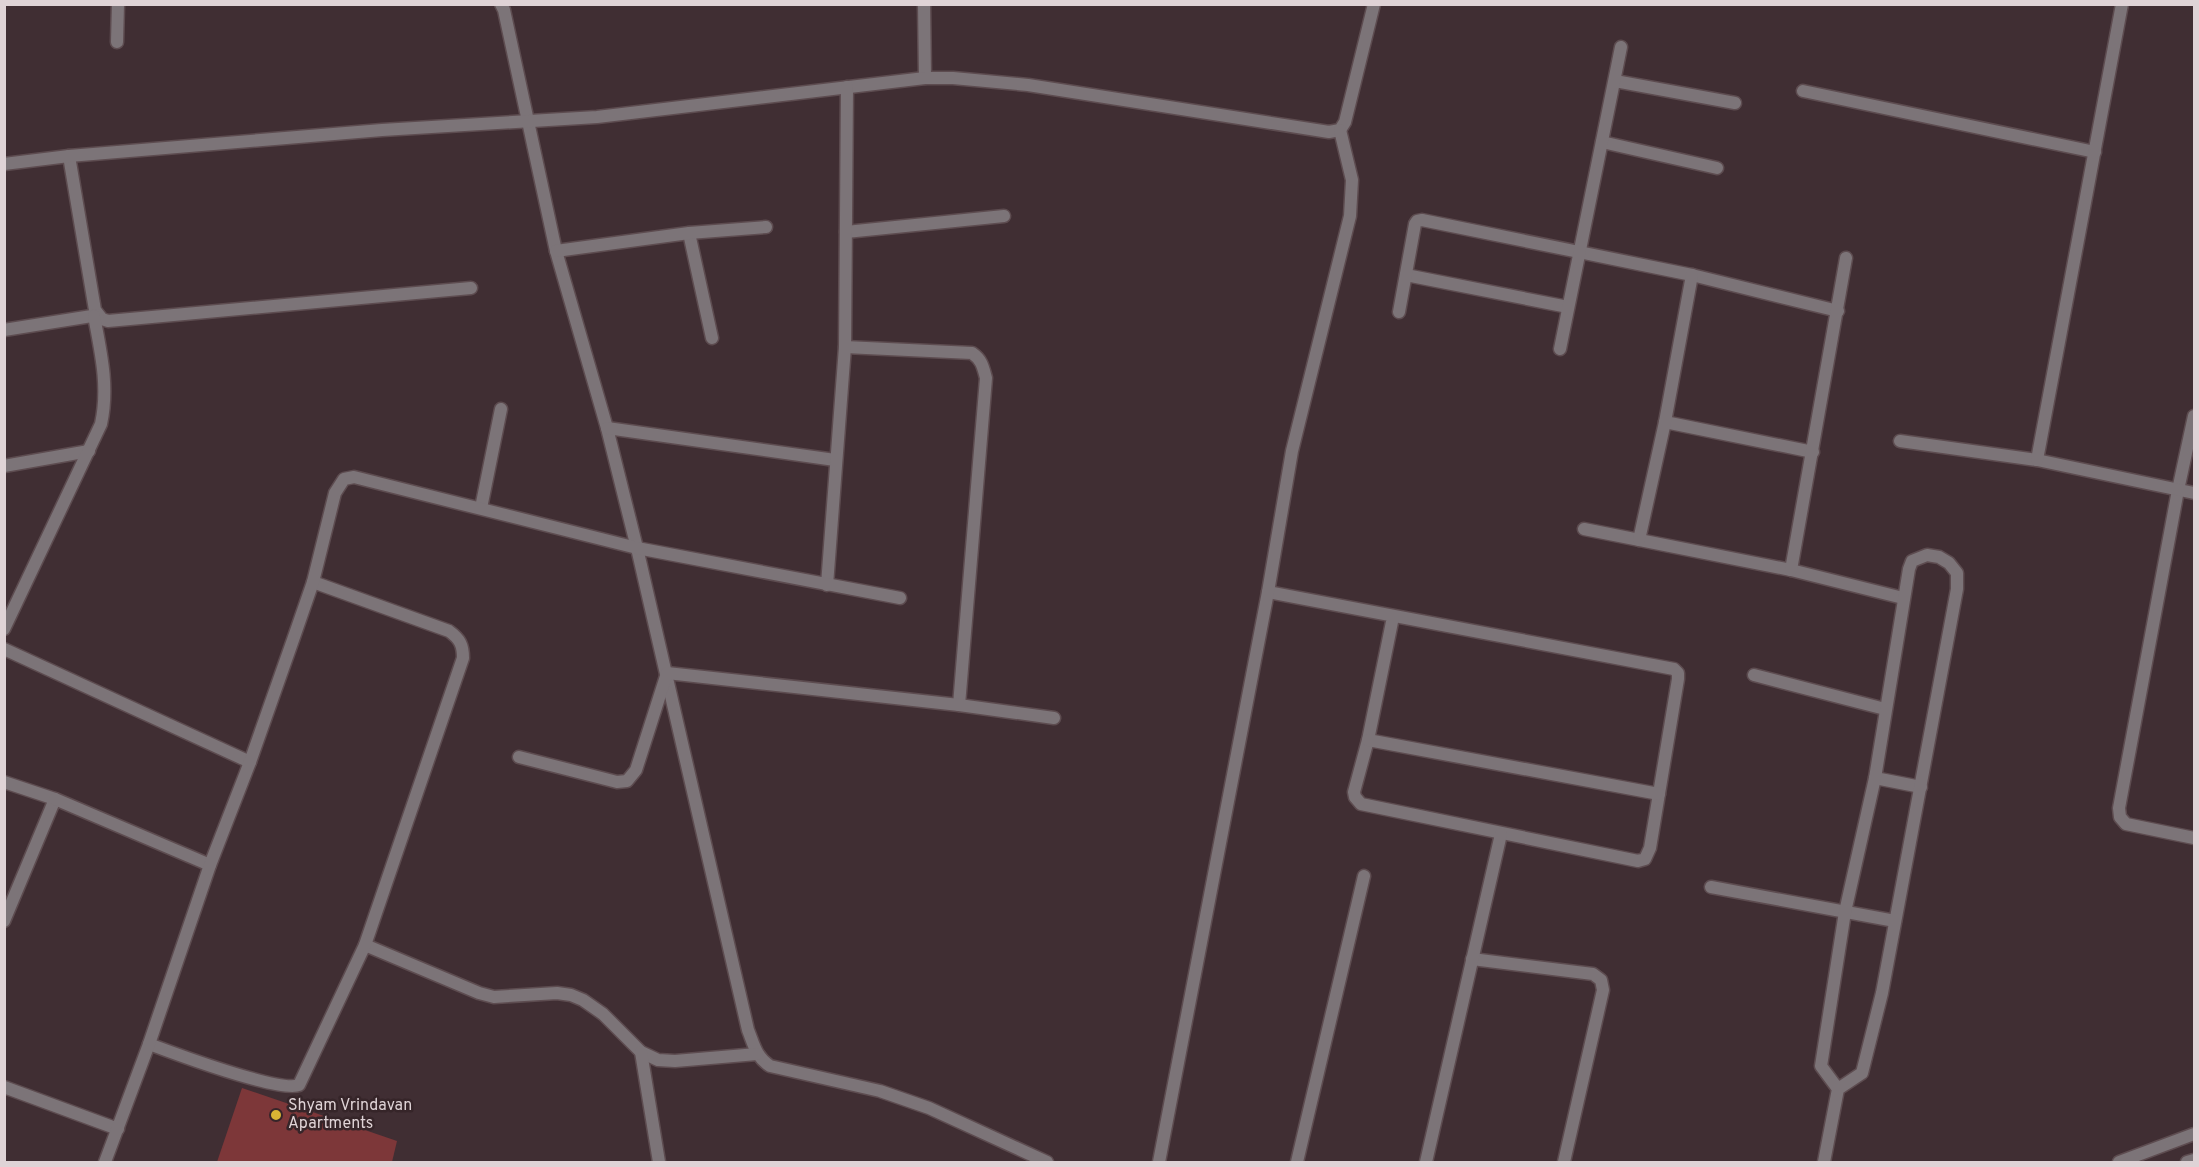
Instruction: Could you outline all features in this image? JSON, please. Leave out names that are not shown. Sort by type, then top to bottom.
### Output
[{"type":"street","points":[[117,42],[118,4]]},
{"type":"street","points":[[501,4],[556,250],[607,428],[667,673],[748,1030],[757,1054],[770,1066],[880,1091],[929,1108],[1047,1162]]},
{"type":"street","points":[[924,4],[925,78]]},
{"type":"street","points":[[1159,1162],[1268,592],[1292,452],[1350,216],[1352,180],[1340,130],[1345,122],[1374,4]]},
{"type":"street","points":[[2037,460],[2122,4]]},
{"type":"street","points":[[1560,349],[1622,47]]},
{"type":"street","points":[[4,164],[69,156],[382,130],[597,117],[925,78],[953,78],[1028,85],[1329,132],[1340,130]]},
{"type":"street","points":[[1615,81],[1735,103]]},
{"type":"street","points":[[827,585],[845,347],[847,87]]},
{"type":"street","points":[[1803,91],[2095,152]]},
{"type":"street","points":[[1602,142],[1717,168]]},
{"type":"street","points":[[4,629],[88,452],[105,405],[106,389],[96,316],[69,156]]},
{"type":"street","points":[[846,232],[1004,216]]},
{"type":"street","points":[[1399,312],[1415,224],[1422,220],[1692,275],[1838,310]]},
{"type":"street","points":[[556,250],[689,233],[766,227]]},
{"type":"street","points":[[689,233],[712,338]]},
{"type":"street","points":[[1791,570],[1846,258]]},
{"type":"street","points":[[1406,275],[1568,307]]},
{"type":"street","points":[[1639,540],[1665,422],[1692,275]]},
{"type":"street","points":[[4,330],[96,316],[108,321],[118,321],[471,288]]},
{"type":"street","points":[[845,347],[972,353],[983,365],[986,378],[959,705]]},
{"type":"street","points":[[481,508],[501,410]]},
{"type":"street","points":[[2194,416],[2178,490],[2119,808],[2120,817],[2126,824],[2194,838]]},
{"type":"street","points":[[1665,422],[1813,452]]},
{"type":"street","points":[[607,428],[835,460]]},
{"type":"street","points":[[1900,441],[2037,460],[2194,493]]},
{"type":"street","points":[[4,466],[88,452]]},
{"type":"street","points":[[105,1162],[313,582],[335,493],[344,478],[354,477],[637,548],[900,598]]},
{"type":"street","points":[[1584,529],[1791,570],[1903,598]]},
{"type":"street","points":[[1824,1162],[1838,1089],[1862,1073],[1882,993],[1957,589],[1957,573],[1949,563],[1939,557],[1927,555],[1912,561],[1903,598],[1875,778],[1845,912],[1821,1066],[1838,1089]]},
{"type":"street","points":[[149,1044],[249,1078],[295,1087],[299,1085],[365,945],[463,658],[463,647],[459,638],[449,631],[313,582]]},
{"type":"street","points":[[1268,592],[1674,669],[1678,673],[1678,678],[1650,848],[1645,859],[1638,861],[1361,804],[1354,792],[1368,740],[1393,617]]},
{"type":"street","points":[[4,649],[250,762]]},
{"type":"street","points":[[667,673],[959,705],[1054,718]]},
{"type":"street","points":[[519,757],[617,782],[627,781],[636,770],[667,673]]},
{"type":"street","points":[[1754,675],[1885,709]]},
{"type":"street","points":[[1368,740],[1659,794]]},
{"type":"street","points":[[1875,778],[1920,787]]},
{"type":"street","points":[[4,782],[55,799],[210,865]]},
{"type":"street","points":[[4,921],[55,799]]},
{"type":"street","points":[[1426,1162],[1501,834]]},
{"type":"street","points":[[1298,1162],[1364,876]]},
{"type":"street","points":[[1711,887],[1895,921]]},
{"type":"street","points":[[365,945],[479,993],[494,997],[558,993],[571,995],[583,1000],[603,1014],[641,1052],[658,1060],[675,1061],[757,1054]]},
{"type":"street","points":[[1472,959],[1593,974],[1601,980],[1603,990],[1564,1162]]},
{"type":"street","points":[[641,1052],[659,1162]]},
{"type":"street","points":[[4,1087],[118,1129]]},
{"type":"street","points":[[2120,1162],[2194,1134]]},
{"type":"street","points":[[2187,1162],[2194,1160]]},
{"type":"building","name":"Shyam Vrindavan Apartments","points":[[242,1088],[397,1141],[392,1162],[217,1162]]},
{"type":"place","name":"Shyam Vrindavan Apartments","points":[[276,1115]]}]
